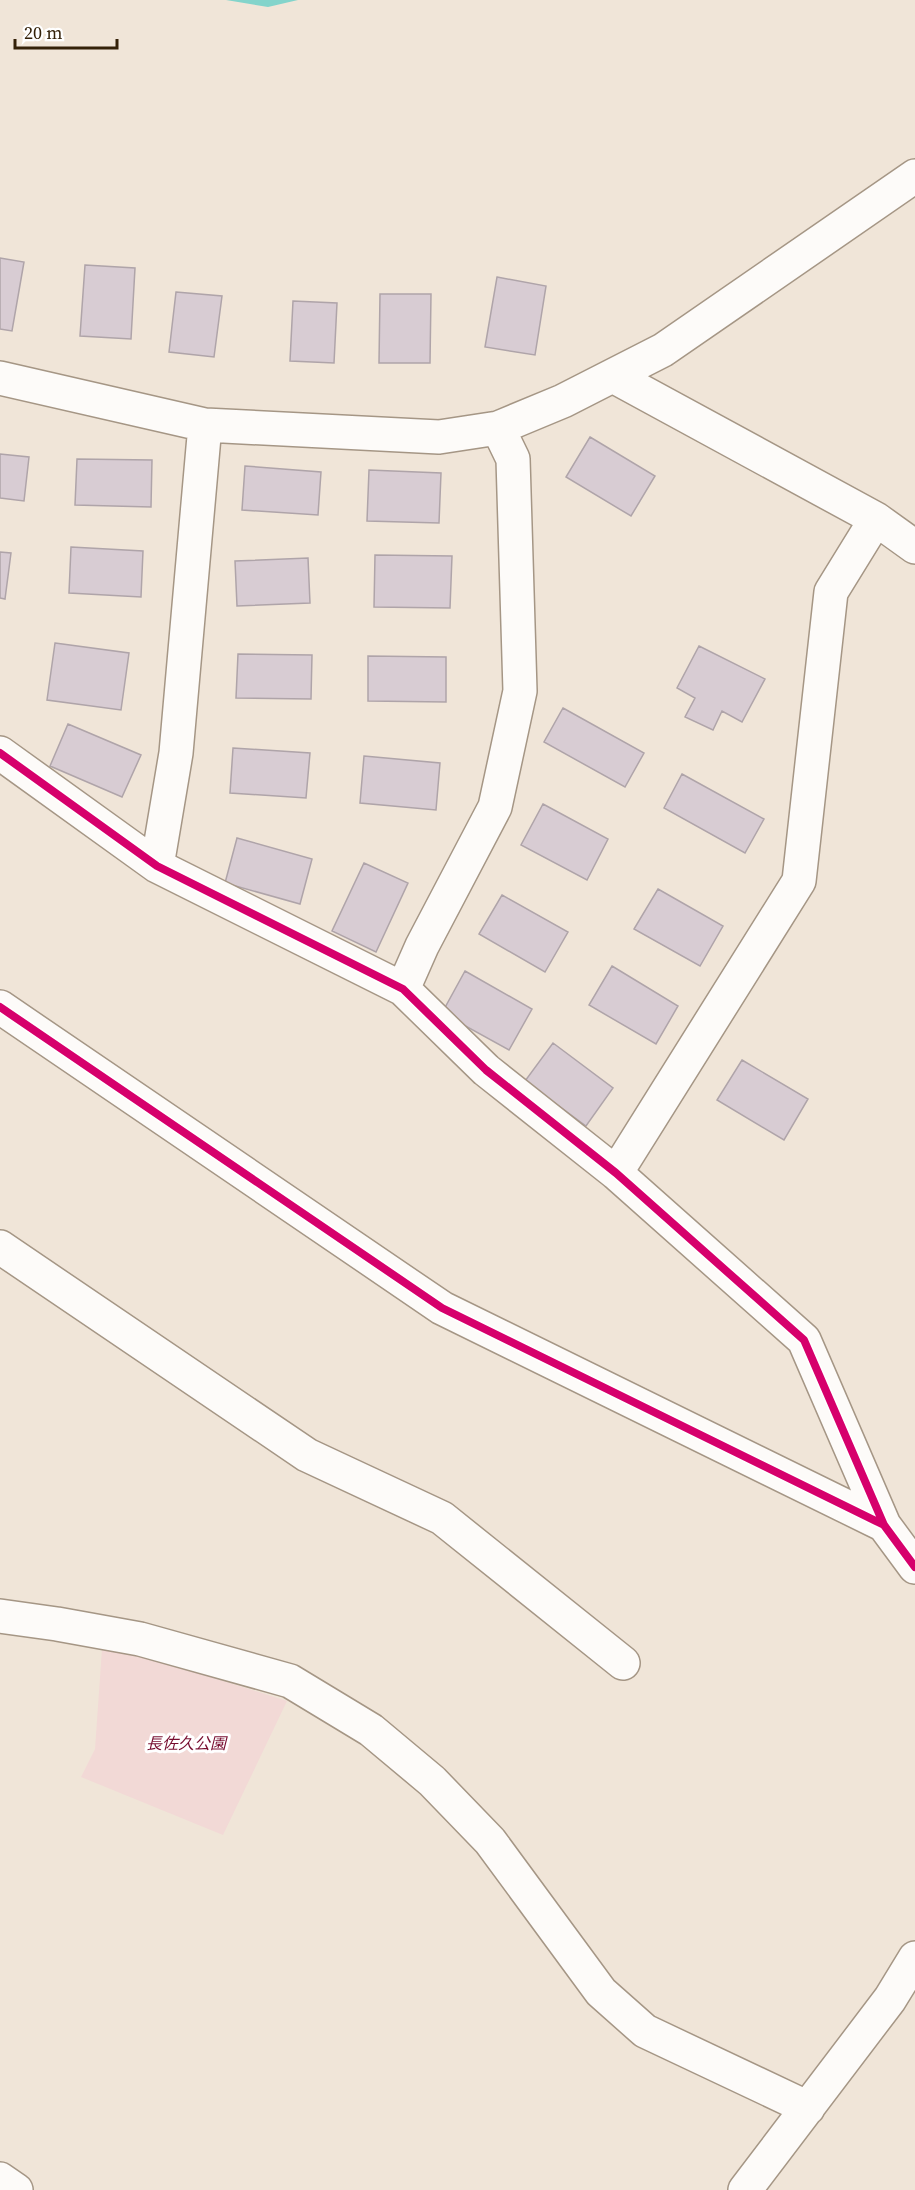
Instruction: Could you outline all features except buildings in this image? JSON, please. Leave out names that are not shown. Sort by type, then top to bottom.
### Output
[{"type":"street","points":[[0,378],[205,425],[439,437],[498,428],[563,401],[663,350],[915,176]]},
{"type":"street","points":[[613,376],[876,519],[915,547]]},
{"type":"street","points":[[157,866],[176,753],[205,425]]},
{"type":"street","points":[[403,989],[422,946],[495,807],[520,691],[513,459],[498,428]]},
{"type":"street","points":[[616,1173],[799,881],[831,592],[876,519]]},
{"type":"street","points":[[0,753],[157,866],[403,989],[486,1070],[616,1173],[804,1340],[884,1525],[915,1567]]},
{"type":"street","points":[[0,1007],[442,1308],[884,1525]]},
{"type":"street","points":[[0,1246],[307,1455],[442,1518],[623,1663]]},
{"type":"street","points":[[0,1616],[140,1640],[290,1681],[330,1705],[370,1730],[432,1781],[490,1841],[602,1992],[645,2031],[808,2108]]},
{"type":"street","points":[[746,2190],[890,2000],[915,1958]]},
{"type":"street","points":[[0,2179],[16,2190]]},
{"type":"green space","name":"長佐久公園","points":[[102,1649],[144,1656],[287,1701],[223,1835],[81,1777],[95,1749]]},
{"type":"water","points":[[226,0],[298,0],[268,7]]},
{"type":"cycle path","points":[[0,753],[157,866],[403,989],[486,1070],[616,1173],[804,1340],[884,1525],[915,1567]]},
{"type":"cycle path","points":[[0,1007],[442,1308],[884,1525]]}]
